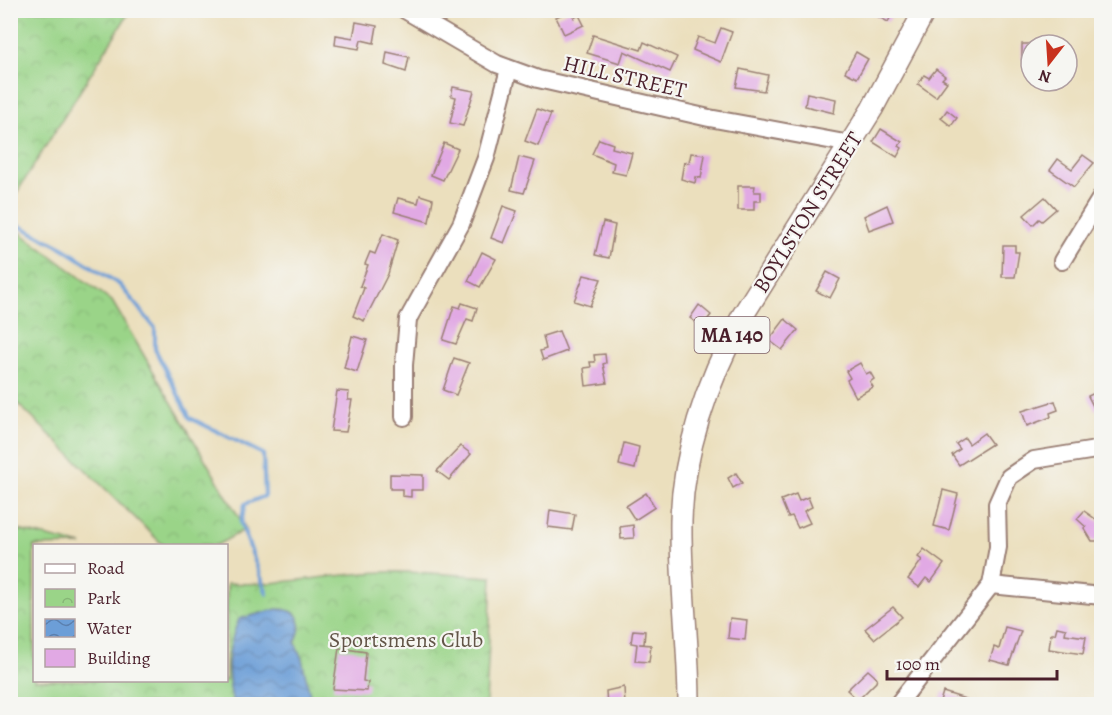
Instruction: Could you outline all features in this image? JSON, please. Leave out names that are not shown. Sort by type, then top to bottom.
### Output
[{"type":"main road","name":"BOYLSTON STREET","points":[[689,705],[681,518],[689,458],[697,426],[717,370],[738,325],[881,94],[925,10]]},
{"type":"street","name":"HILL STREET","points":[[405,10],[509,69],[607,96],[850,144]]},
{"type":"street","points":[[404,417],[404,365],[408,319],[461,224],[486,158],[509,69]]},
{"type":"street","points":[[1062,261],[1101,196]]},
{"type":"street","points":[[898,705],[991,585],[998,547],[997,504],[1009,477],[1034,459],[1101,449]]},
{"type":"street","points":[[991,585],[1101,596]]},
{"type":"green space","points":[[10,11],[130,11],[11,202]]},
{"type":"green space","points":[[10,225],[112,301],[246,529],[219,544],[162,544],[11,397]]},
{"type":"green space","name":"Sportsmens Club","points":[[10,528],[78,544],[33,544],[33,682],[228,682],[228,583],[287,582],[366,573],[399,572],[492,577],[486,704],[11,704]]},
{"type":"water","points":[[277,609],[291,611],[300,623],[295,642],[302,659],[312,704],[233,704],[228,661],[239,619]]},
{"type":"building","points":[[571,10],[574,18],[579,15],[584,25],[564,34],[556,17]]},
{"type":"building","points":[[866,10],[894,10],[888,22]]},
{"type":"building","points":[[356,22],[377,26],[374,43],[361,40],[359,49],[335,45],[336,35],[353,38]]},
{"type":"building","points":[[721,28],[732,32],[721,62],[693,50],[698,37],[715,43]]},
{"type":"building","points":[[593,35],[641,50],[644,42],[677,57],[670,72],[624,51],[620,63],[587,53]]},
{"type":"building","points":[[387,52],[409,57],[406,72],[385,65]]},
{"type":"building","points":[[856,52],[868,59],[857,78],[845,72]]},
{"type":"building","points":[[740,69],[768,75],[764,91],[736,87]]},
{"type":"building","points":[[936,69],[945,76],[942,79],[947,82],[936,97],[918,84],[924,75],[929,78]]},
{"type":"building","points":[[453,87],[474,91],[463,126],[450,123],[456,97],[451,96]]},
{"type":"building","points":[[807,93],[836,99],[834,113],[805,106]]},
{"type":"building","points":[[537,109],[551,114],[538,146],[525,141]]},
{"type":"building","points":[[947,110],[957,118],[951,126],[941,118]]},
{"type":"building","points":[[881,129],[902,142],[899,146],[902,148],[897,157],[873,142]]},
{"type":"building","points":[[599,139],[613,144],[612,148],[632,153],[626,175],[612,172],[614,163],[592,154]]},
{"type":"building","points":[[444,143],[458,149],[443,180],[431,175]]},
{"type":"building","points":[[691,153],[705,155],[701,178],[696,177],[695,183],[681,179],[684,162],[689,163]]},
{"type":"building","points":[[1083,155],[1094,163],[1074,187],[1050,170],[1058,159],[1072,169]]},
{"type":"building","points":[[519,157],[535,161],[524,193],[511,190]]},
{"type":"building","points":[[738,186],[755,186],[754,192],[761,192],[761,201],[754,201],[754,210],[738,210]]},
{"type":"building","points":[[420,195],[433,199],[429,222],[394,212],[398,198],[418,203]]},
{"type":"building","points":[[1045,197],[1056,209],[1042,221],[1039,219],[1033,225],[1024,215]]},
{"type":"building","points":[[887,205],[893,221],[869,230],[864,216]]},
{"type":"building","points":[[503,206],[517,211],[504,243],[491,238]]},
{"type":"building","points":[[603,222],[615,225],[609,258],[595,255]]},
{"type":"building","points":[[383,234],[398,240],[388,274],[364,321],[353,316],[364,288],[360,286],[368,265],[365,264],[370,252],[375,254]]},
{"type":"building","points":[[1003,245],[1015,245],[1015,252],[1019,252],[1015,277],[1002,277]]},
{"type":"building","points":[[482,252],[496,259],[480,287],[468,281]]},
{"type":"building","points":[[827,272],[840,279],[830,298],[816,291]]},
{"type":"building","points":[[584,275],[601,279],[590,306],[574,301]]},
{"type":"building","points":[[462,303],[477,308],[473,321],[467,319],[456,344],[443,340],[454,306],[460,308]]},
{"type":"building","points":[[699,305],[711,315],[704,324],[700,320],[697,323],[690,318]]},
{"type":"building","points":[[785,319],[798,330],[782,350],[769,340]]},
{"type":"building","points":[[559,331],[567,351],[543,360],[540,351],[546,349],[543,336]]},
{"type":"building","points":[[352,336],[367,340],[357,372],[344,368]]},
{"type":"building","points":[[605,354],[606,363],[603,364],[607,383],[586,386],[584,368],[591,367],[590,362],[595,362],[594,355]]},
{"type":"building","points":[[454,358],[469,363],[456,395],[443,390]]},
{"type":"building","points":[[860,363],[866,374],[870,372],[874,379],[870,382],[873,387],[856,397],[847,380],[850,378],[846,371]]},
{"type":"building","points":[[1101,390],[1101,407],[1095,410],[1088,396]]},
{"type":"building","points":[[337,391],[349,392],[348,400],[352,400],[346,432],[331,431]]},
{"type":"building","points":[[1055,401],[1058,410],[1050,413],[1051,417],[1027,426],[1022,411]]},
{"type":"building","points":[[984,433],[992,444],[959,465],[952,455],[960,449],[956,444],[965,438],[969,444]]},
{"type":"building","points":[[624,443],[639,447],[635,469],[619,465]]},
{"type":"building","points":[[461,446],[471,454],[449,480],[437,471]]},
{"type":"building","points":[[736,473],[742,483],[733,488],[728,478]]},
{"type":"building","points":[[390,474],[423,475],[423,490],[411,490],[411,497],[402,496],[402,489],[390,489]]},
{"type":"building","points":[[943,490],[958,494],[949,530],[934,526]]},
{"type":"building","points":[[646,493],[655,507],[635,520],[626,506]]},
{"type":"building","points":[[796,494],[799,501],[808,497],[812,507],[804,511],[810,523],[798,528],[792,516],[788,517],[781,500]]},
{"type":"building","points":[[550,510],[575,514],[572,530],[548,527]]},
{"type":"building","points":[[1084,511],[1101,523],[1101,541],[1092,541],[1084,528],[1086,527],[1077,519]]},
{"type":"building","points":[[633,525],[634,538],[621,539],[620,527]]},
{"type":"building","points":[[924,549],[944,564],[931,582],[926,578],[919,587],[908,579],[922,560],[918,557]]},
{"type":"building","points":[[893,607],[902,617],[874,639],[865,629]]},
{"type":"building","points":[[730,618],[747,620],[745,640],[728,638]]},
{"type":"building","points":[[1005,627],[1021,631],[1009,665],[990,660],[994,647],[999,649]]},
{"type":"building","points":[[1057,627],[1066,629],[1065,634],[1086,637],[1083,654],[1049,649],[1051,634],[1055,634]]},
{"type":"building","points":[[633,630],[645,631],[644,644],[639,644],[651,645],[649,662],[635,661],[637,644],[631,643]]},
{"type":"building","points":[[339,648],[366,652],[363,681],[368,682],[367,691],[333,689]]},
{"type":"building","points":[[868,670],[877,678],[876,682],[858,700],[847,690]]},
{"type":"building","points":[[624,687],[625,705],[607,705],[606,691]]},
{"type":"building","points":[[943,692],[975,702],[975,705],[939,705]]},
{"type":"waterway","points":[[10,221],[63,248],[120,285],[155,328],[155,349],[190,418],[263,454],[265,496],[245,504],[241,523],[267,594]]}]
